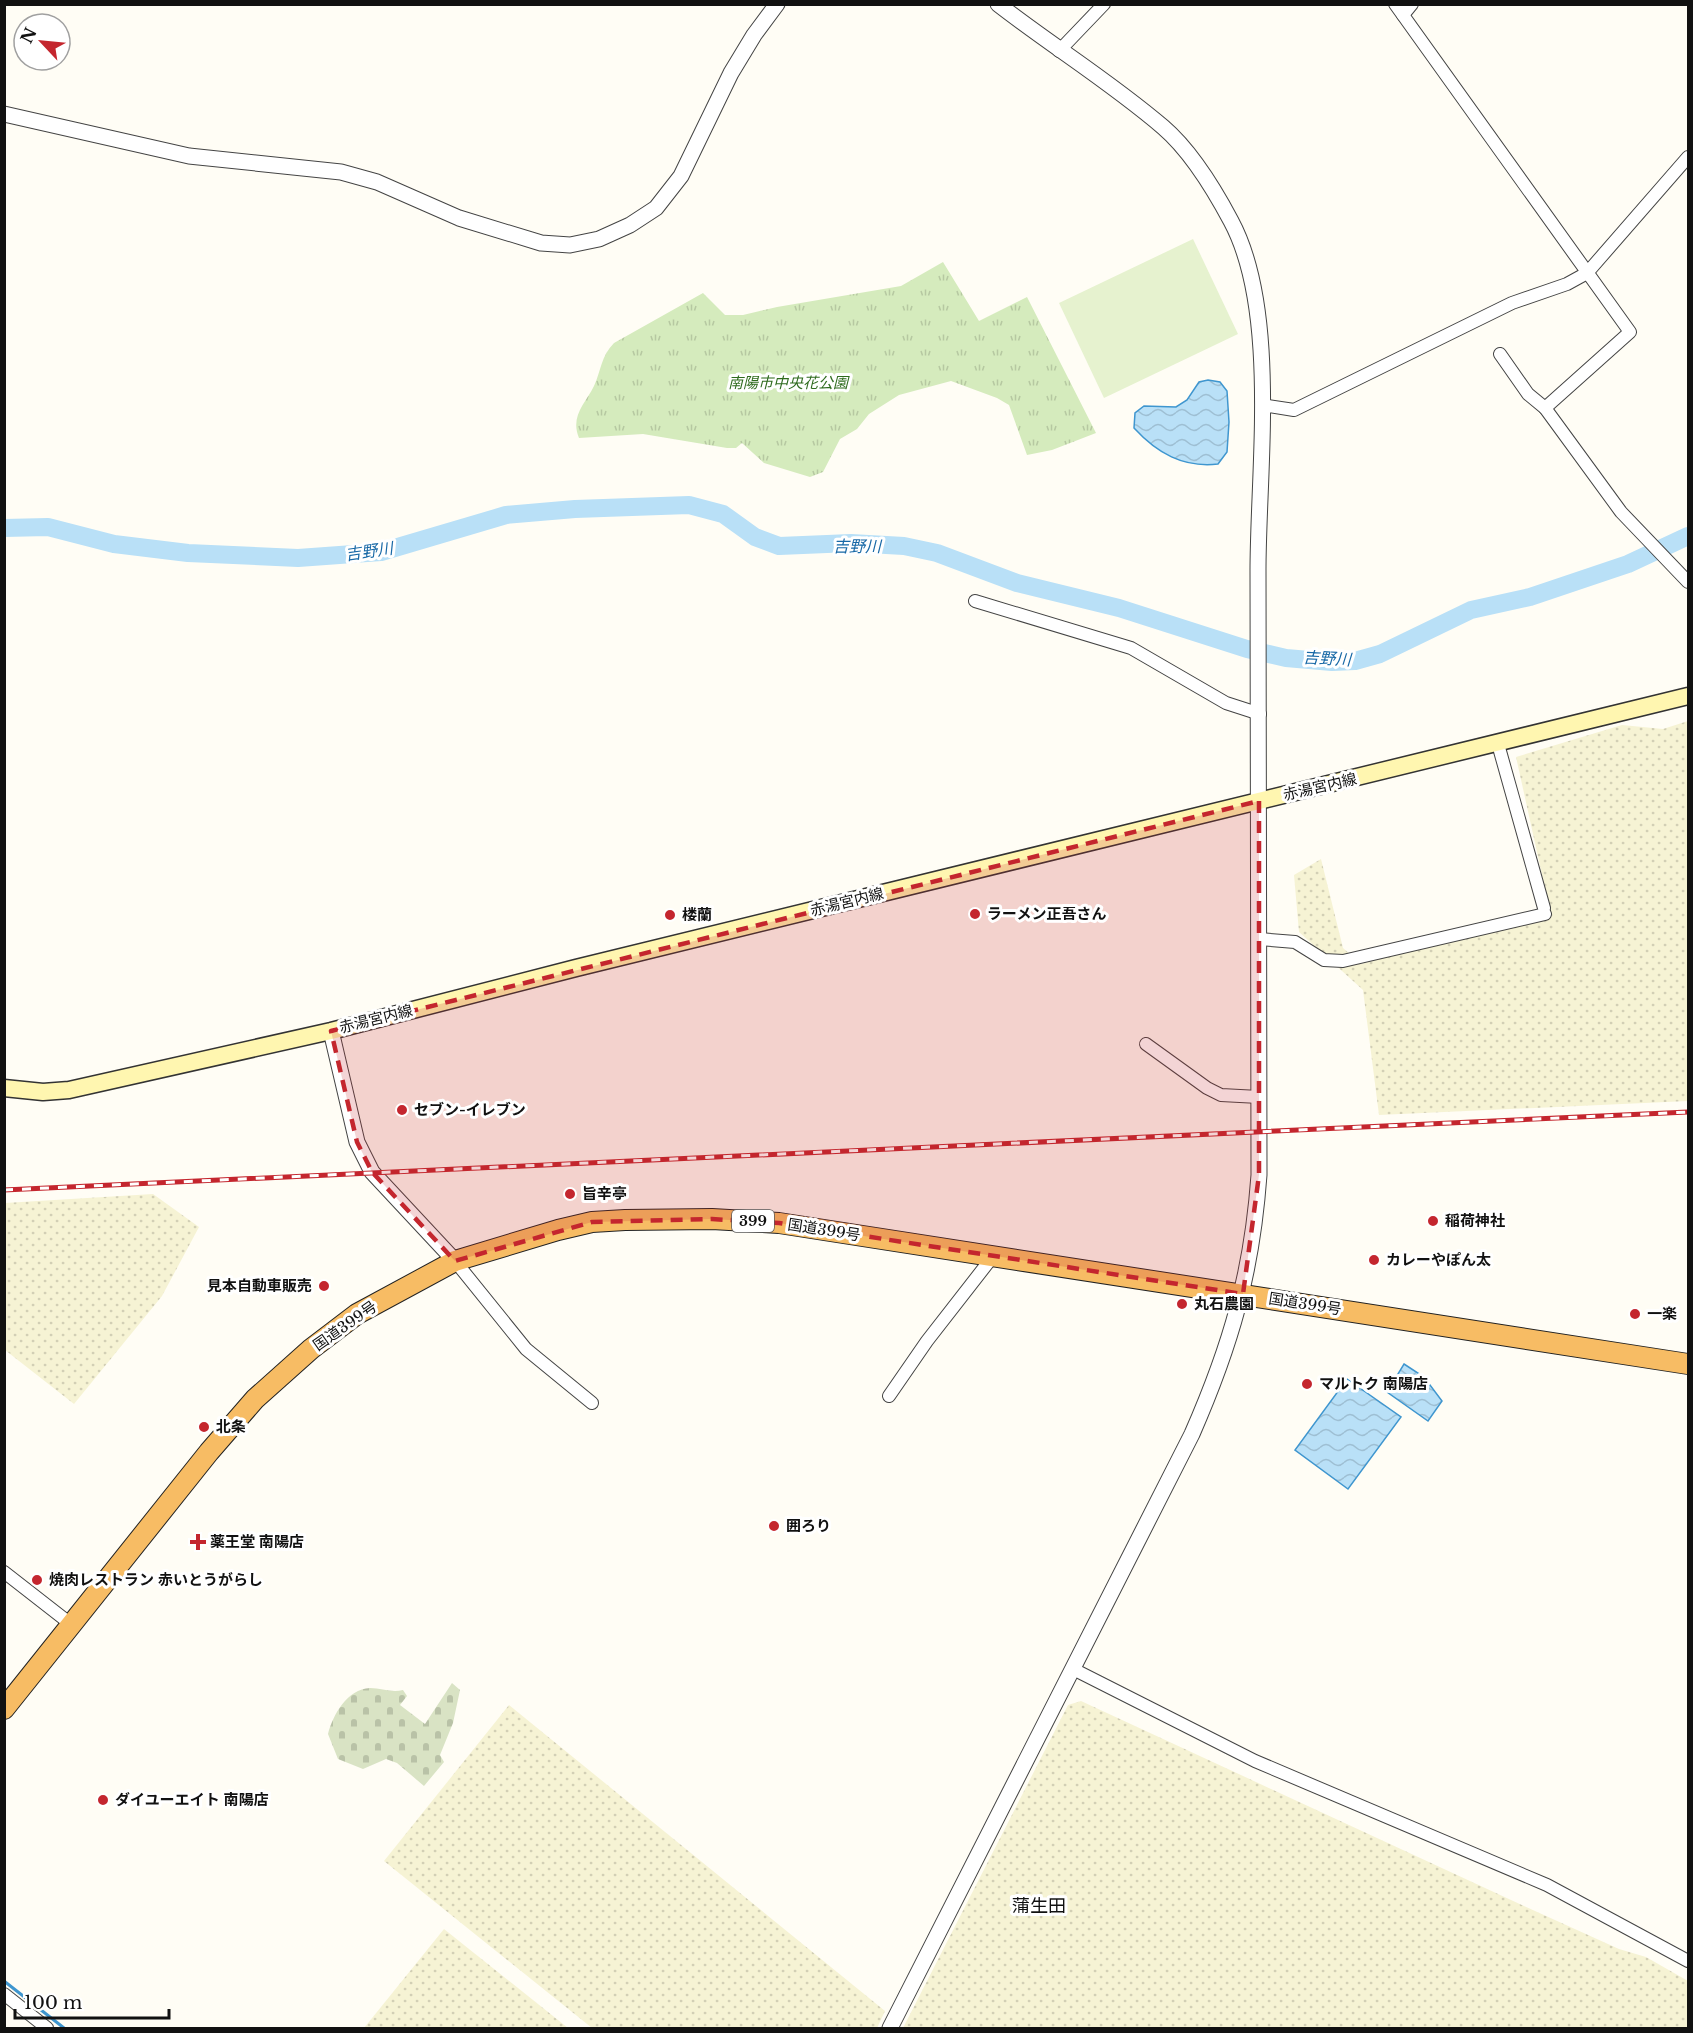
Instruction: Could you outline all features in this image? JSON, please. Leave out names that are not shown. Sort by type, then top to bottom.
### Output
[{"type":"highway","name":"国道399号","points":[[4,1709],[209,1452],[255,1399],[311,1349],[357,1314],[455,1261],[592,1222],[712,1219],[779,1223],[1689,1364]]},
{"type":"main road","name":"赤湯宮内線","points":[[4,1088],[43,1092],[69,1089],[331,1031],[576,968],[1689,696]]},
{"type":"street","points":[[4,114],[189,156],[341,172],[377,182],[470,222],[541,243],[570,245],[599,239],[630,225],[656,208],[681,176],[731,73],[754,35],[777,4]]},
{"type":"street","points":[[890,2028],[1192,1434],[1216,1378],[1243,1294],[1256,1222],[1259,1096],[1258,565],[1262,405],[1258,326],[1252,278],[1244,248],[1231,221],[1199,170],[1166,129],[998,4]]},
{"type":"street","points":[[1059,51],[1104,4]]},
{"type":"street","points":[[1412,4],[1399,10],[1630,332],[1545,408]]},
{"type":"street","points":[[1262,405],[1294,410],[1512,303],[1587,273],[1689,157]]},
{"type":"street","points":[[1500,354],[1528,394],[1545,408],[1621,512],[1686,580]]},
{"type":"street","points":[[975,601],[1131,648],[1226,703],[1260,714]]},
{"type":"street","points":[[1259,939],[1295,942],[1324,960],[1343,961],[1544,911],[1498,744]]},
{"type":"street","points":[[331,1031],[357,1142],[372,1172],[455,1261],[526,1349],[592,1403]]},
{"type":"street","points":[[1146,1044],[1221,1095],[1259,1096]]},
{"type":"street","points":[[889,1396],[927,1341],[994,1255]]},
{"type":"street","points":[[4,1572],[72,1625]]},
{"type":"street","points":[[1072,1669],[1255,1761],[1547,1885],[1689,1960]]},
{"type":"street","points":[[4,1994],[47,2028]]},
{"type":"highlighted area","points":[[1259,801],[1259,1175],[1243,1294],[779,1223],[712,1219],[592,1222],[455,1261],[372,1172],[357,1142],[331,1031]]},
{"type":"shaded area","points":[[1688,721],[1688,1101],[1379,1115],[1363,990],[1299,932],[1294,875],[1321,859],[1343,948],[1361,964],[1550,911],[1516,757],[1622,725],[1663,729]]},
{"type":"shaded area","points":[[153,1194],[199,1227],[162,1296],[74,1404],[5,1350],[5,1203]]},
{"type":"shaded area","points":[[1081,1701],[1524,1906],[1619,1949],[1646,1957],[1688,1981],[1688,2028],[903,2028],[1068,1705]]},
{"type":"shaded area","points":[[509,1705],[885,2011],[877,2028],[592,2028],[384,1861]]},
{"type":"shaded area","points":[[444,1929],[568,2028],[364,2028]]},
{"type":"green space","points":[[1193,239],[1238,334],[1104,398],[1059,303]]},
{"type":"green space","name":"南陽市中央花公園","points":[[943,262],[979,321],[1027,297],[1096,433],[1052,450],[1027,455],[1009,405],[997,398],[951,381],[899,395],[869,414],[857,429],[840,439],[823,472],[810,477],[764,463],[742,443],[736,448],[727,448],[643,434],[579,438],[577,417],[594,386],[604,358],[614,343],[703,293],[725,315],[743,315],[901,286]]},
{"type":"green space","points":[[452,1683],[460,1690],[453,1723],[440,1755],[444,1762],[424,1786],[397,1763],[386,1759],[363,1769],[338,1759],[328,1734],[337,1711],[354,1693],[370,1688],[403,1690],[407,1696],[400,1705],[425,1724]]},
{"type":"water","points":[[1208,380],[1220,382],[1227,391],[1229,422],[1227,452],[1218,464],[1193,464],[1172,457],[1152,445],[1134,428],[1135,413],[1144,406],[1176,407],[1187,400],[1199,382]]},
{"type":"water","points":[[1404,1364],[1424,1377],[1442,1401],[1428,1421],[1387,1392]]},
{"type":"water","points":[[1347,1379],[1401,1417],[1348,1489],[1295,1450]]},
{"type":"waterway","name":"吉野川","points":[[4,528],[48,527],[114,544],[188,553],[298,558],[381,552],[506,515],[575,509],[689,505],[723,514],[755,537],[779,546],[851,543],[904,546],[937,553],[1017,583],[1119,608],[1247,649],[1286,658],[1332,662],[1355,661],[1380,654],[1471,610],[1530,597],[1628,564],[1688,536]]},
{"type":"waterway","points":[[4,1981],[64,2028]]},
{"type":"railway","points":[[4,1190],[1688,1112]]},
{"type":"place","name":"ラーメン正吾さん","points":[[975,914]]},
{"type":"place","name":"楼蘭","points":[[670,915]]},
{"type":"place","name":"セブン-イレブン","points":[[402,1110]]},
{"type":"place","name":"旨辛亭","points":[[570,1194]]},
{"type":"place","name":"稲荷神社","points":[[1433,1221]]},
{"type":"place","name":"カレーやぽん太","points":[[1374,1260]]},
{"type":"place","name":"見本自動車販売","points":[[324,1286]]},
{"type":"place","name":"丸石農園","points":[[1182,1304]]},
{"type":"place","name":"一楽","points":[[1635,1314]]},
{"type":"place","name":"マルトク 南陽店","points":[[1307,1384]]},
{"type":"place","name":"北条","points":[[204,1427]]},
{"type":"place","name":"囲ろり","points":[[774,1526]]},
{"type":"place","name":"薬王堂 南陽店","points":[[198,1542]]},
{"type":"place","name":"焼肉レストラン 赤いとうがらし","points":[[37,1580]]},
{"type":"place","name":"ダイユーエイト 南陽店","points":[[103,1800]]},
{"type":"district","name":"蒲生田","points":[[1039,1906]]}]
